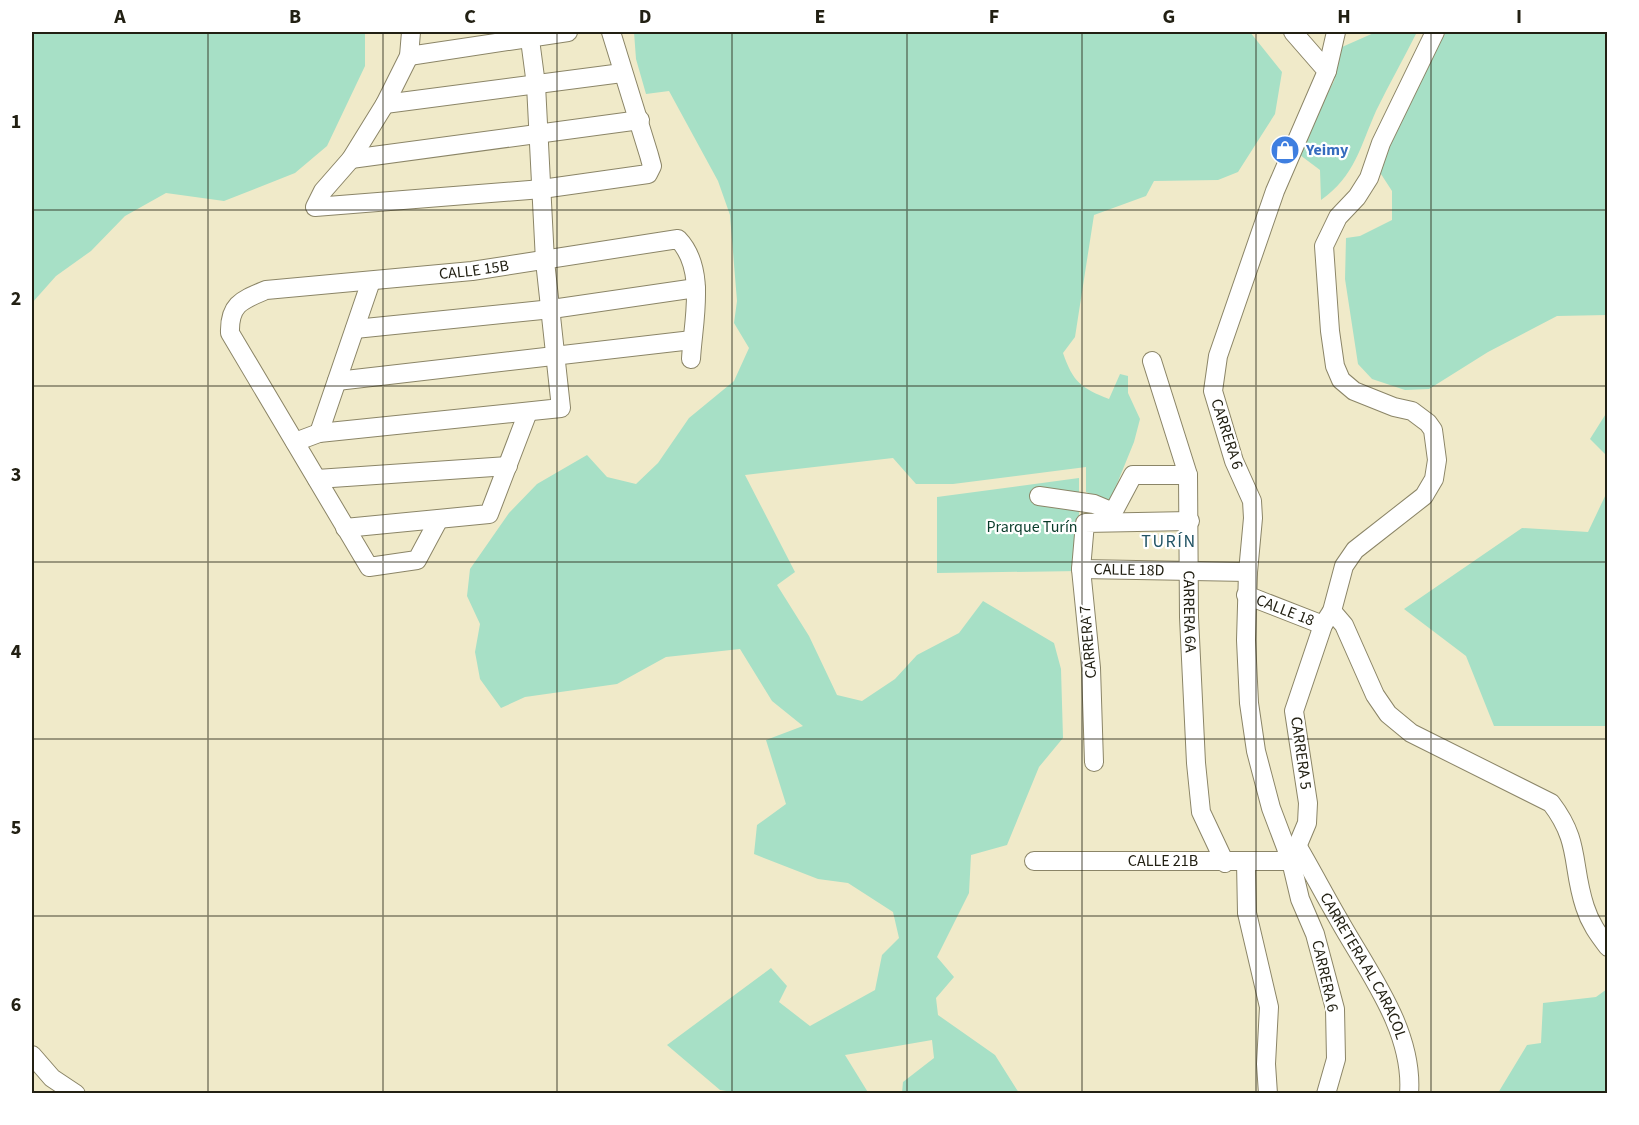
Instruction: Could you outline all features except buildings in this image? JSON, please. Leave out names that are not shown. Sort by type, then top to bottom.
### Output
[{"type":"street","points":[[411,32],[409,56],[385,104],[351,159],[323,191],[315,207],[542,189],[648,174],[652,166],[640,120],[622,73],[611,32]]},
{"type":"street","points":[[409,56],[529,34],[568,32]]},
{"type":"street","points":[[1293,32],[1327,71]]},
{"type":"street","name":"CARRERA 6","points":[[1326,1094],[1336,1059],[1335,1009],[1315,934],[1300,899],[1294,854],[1271,808],[1256,751],[1247,676],[1246,595],[1253,518],[1252,501],[1234,461],[1213,391],[1218,356],[1286,162],[1310,115],[1327,71],[1336,32]]},
{"type":"street","name":"CARRERA 5","points":[[1294,854],[1307,823],[1308,803],[1294,711],[1328,618],[1344,566],[1354,550],[1424,496],[1434,479],[1437,460],[1433,430],[1428,423],[1412,411],[1394,407],[1354,391],[1341,380],[1335,366],[1323,262],[1328,233],[1369,178],[1381,143],[1435,32]]},
{"type":"street","points":[[439,519],[417,560],[369,567],[295,442],[319,433],[561,408],[545,261],[536,85],[529,34]]},
{"type":"street","points":[[385,104],[622,73]]},
{"type":"street","points":[[351,159],[640,120]]},
{"type":"street","name":"CALLE 15B","points":[[295,442],[230,333],[229,316],[236,307],[244,299],[266,290],[371,281],[545,261],[678,239],[690,256],[696,288]]},
{"type":"street","points":[[319,433],[371,281]]},
{"type":"street","points":[[337,381],[557,356],[692,349],[696,288],[552,309],[355,329]]},
{"type":"street","name":"CARRERA 6A","points":[[1152,362],[1188,475],[1190,521],[1188,571],[1193,721],[1201,812],[1225,863]]},
{"type":"street","points":[[345,528],[489,514],[528,412]]},
{"type":"street","points":[[317,479],[508,466]]},
{"type":"street","points":[[1110,517],[1133,475],[1188,475]]},
{"type":"street","points":[[1039,496],[1094,504],[1110,517],[1190,521]]},
{"type":"street","name":"CARRERA 7","points":[[1094,762],[1090,668],[1081,569],[1085,523],[1110,517]]},
{"type":"street","name":"CALLE 18D","points":[[1081,569],[1248,572]]},
{"type":"street","name":"CALLE 18","points":[[1246,595],[1328,618]]},
{"type":"street","points":[[1328,618],[1344,625],[1376,695],[1388,714],[1411,733],[1551,803],[1565,821],[1574,845],[1584,906],[1593,928],[1608,947]]},
{"type":"street","name":"CALLE 21B","points":[[1034,861],[1225,863],[1294,854]]},
{"type":"street","name":"CARRETERA AL CARACOL","points":[[1294,854],[1388,1006],[1405,1055],[1410,1080],[1409,1094]]},
{"type":"street","points":[[1246,862],[1247,913],[1269,1007],[1266,1064],[1268,1094]]},
{"type":"street","points":[[32,1055],[52,1078],[76,1094]]},
{"type":"green space","points":[[32,32],[365,32],[365,66],[327,146],[295,173],[224,201],[166,193],[125,216],[91,251],[56,276],[32,303]]},
{"type":"green space","points":[[634,32],[1250,32],[1282,72],[1275,114],[1238,172],[1218,180],[1154,181],[1146,196],[1094,215],[1075,337],[1063,353],[1070,371],[1079,383],[1109,399],[1120,374],[1128,376],[1128,393],[1140,419],[1134,442],[1110,501],[1086,492],[1086,467],[953,484],[916,484],[893,458],[745,475],[795,572],[777,585],[809,636],[837,695],[862,701],[895,679],[917,655],[959,633],[983,601],[1054,643],[1061,669],[1063,738],[1039,767],[1007,845],[971,855],[969,893],[937,957],[954,977],[936,998],[938,1015],[995,1055],[1019,1093],[902,1093],[903,1082],[934,1058],[932,1040],[845,1055],[869,1094],[745,1094],[720,1090],[667,1045],[771,968],[787,986],[779,1002],[810,1026],[875,990],[882,955],[899,938],[893,912],[848,883],[818,879],[754,854],[757,825],[786,804],[766,740],[803,726],[772,701],[740,649],[666,657],[617,684],[525,697],[501,708],[480,679],[475,652],[480,624],[467,596],[470,569],[509,513],[537,484],[587,455],[607,477],[636,484],[658,463],[689,418],[734,381],[749,348],[734,323],[737,301],[730,215],[718,181],[669,91],[646,94],[636,59]]},
{"type":"green space","points":[[1376,32],[1417,32],[1376,111],[1361,149],[1349,171],[1342,181],[1321,200],[1320,170],[1300,155],[1313,121],[1334,81],[1342,47]]},
{"type":"green space","points":[[1446,32],[1607,32],[1607,315],[1557,316],[1488,352],[1429,389],[1405,390],[1372,379],[1358,364],[1345,279],[1346,238],[1360,236],[1392,220],[1392,191],[1379,171],[1395,124]]},
{"type":"green space","points":[[1607,412],[1608,456],[1590,439]]},
{"type":"green space","name":"Prarque Turín","points":[[1079,478],[1079,571],[937,573],[937,497]]},
{"type":"green space","points":[[1607,492],[1607,726],[1494,726],[1466,656],[1404,609],[1522,528],[1588,532]]},
{"type":"green space","points":[[1607,989],[1607,1093],[1498,1093],[1527,1045],[1541,1043],[1543,1003],[1596,997]]},
{"type":"place","name":"Yeimy","points":[[1285,150]]},
{"type":"district","name":"TURÍN","points":[[1169,541]]}]
